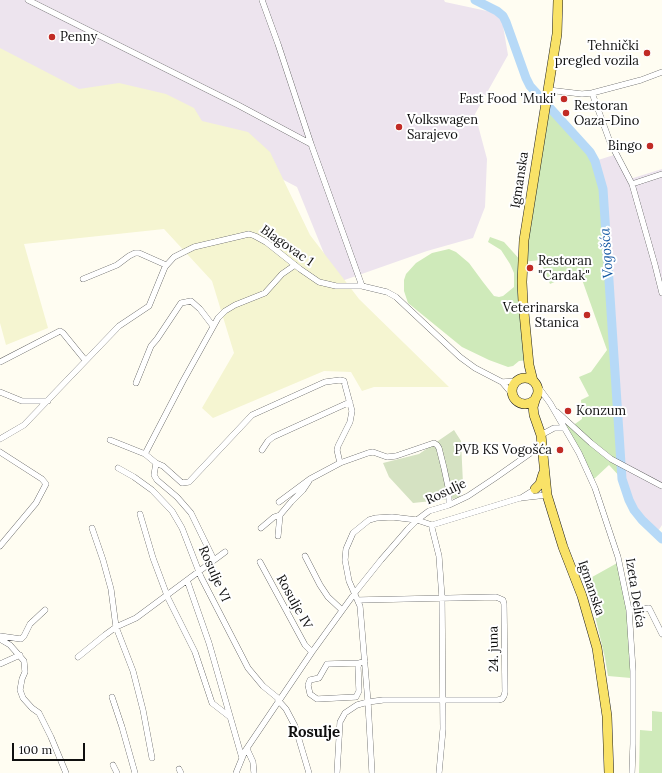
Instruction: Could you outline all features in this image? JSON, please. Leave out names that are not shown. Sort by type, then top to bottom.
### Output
[{"type":"main road","name":"Igmanska","points":[[535,383],[529,366],[523,302],[523,255],[529,201],[557,34],[558,0]]},
{"type":"main road","points":[[520,380],[526,378],[535,383],[540,397],[530,403],[521,403],[516,400],[513,395],[513,387],[520,380],[529,366]]},
{"type":"main road","name":"Igmanska","points":[[540,397],[533,407],[542,440],[546,490],[563,547],[582,596],[597,648],[607,716],[609,773]]},
{"type":"main road","name":"Igmanska","points":[[521,403],[534,415]]},
{"type":"main road","points":[[535,489],[540,484],[544,473]]},
{"type":"street","points":[[28,0],[238,105],[311,144]]},
{"type":"street","points":[[262,0],[311,144],[362,286]]},
{"type":"street","points":[[548,90],[582,94],[592,93],[641,80],[662,72]]},
{"type":"street","points":[[592,93],[610,142],[632,184],[662,293]]},
{"type":"street","points":[[632,184],[662,174]]},
{"type":"street","name":"Blagovac 1","points":[[166,265],[174,257],[194,247],[249,234],[255,236],[266,242],[319,282],[336,286],[362,286],[388,292],[396,296],[460,357],[475,368],[502,382]]},
{"type":"street","points":[[0,439],[24,425],[119,326],[149,306],[166,265],[139,253],[135,253],[117,265],[83,279]]},
{"type":"street","points":[[145,454],[213,326],[225,311],[235,305],[265,293],[282,274],[295,265]]},
{"type":"street","points":[[136,383],[151,346],[182,303],[191,301],[200,309],[213,326]]},
{"type":"street","points":[[0,362],[60,331],[86,360]]},
{"type":"street","points":[[110,440],[145,454],[156,463],[163,466],[182,483],[186,483],[189,482],[244,424],[258,412],[325,382],[337,380],[344,381],[352,416],[337,450],[340,463]]},
{"type":"street","points":[[502,382],[520,380]]},
{"type":"street","points":[[502,382],[513,395]]},
{"type":"street","points":[[0,392],[22,401],[48,401]]},
{"type":"street","name":"Izeta Delića","points":[[540,397],[550,403],[579,453],[595,488],[616,548],[629,610],[633,671],[632,773]]},
{"type":"street","points":[[262,450],[268,441],[273,437],[350,402]]},
{"type":"street","points":[[554,409],[611,459],[662,486]]},
{"type":"street","name":"Rosulje","points":[[236,773],[247,749],[279,700],[342,610],[381,560],[417,520],[429,512],[450,505],[468,496],[496,478],[542,440],[550,430],[554,428],[564,428]]},
{"type":"street","points":[[280,502],[310,479],[340,463],[373,452],[392,457],[434,443],[439,448],[449,491],[450,505]]},
{"type":"street","points":[[0,452],[42,479],[46,484],[36,503],[0,546]]},
{"type":"street","points":[[156,463],[154,475],[157,480],[177,497],[191,513],[214,560]]},
{"type":"street","name":"Rosulje VI","points":[[118,468],[152,490],[172,511],[182,528],[199,571],[248,668],[263,686],[279,700]]},
{"type":"street","points":[[261,528],[274,517],[280,515],[303,490],[310,479]]},
{"type":"street","points":[[520,498],[535,489],[546,490]]},
{"type":"street","points":[[372,773],[368,702],[362,662],[360,606],[349,581],[345,560],[346,549],[353,534],[369,520],[376,518],[392,517],[417,520],[432,525],[546,490]]},
{"type":"street","points":[[140,514],[153,558],[167,595],[195,652],[212,703],[230,718]]},
{"type":"street","points":[[278,536],[280,515]]},
{"type":"street","points":[[432,525],[440,556],[442,598],[443,729],[439,773]]},
{"type":"street","points":[[92,528],[111,589],[116,627],[133,671],[143,710],[152,758]]},
{"type":"street","points":[[78,657],[116,627],[136,618],[225,552]]},
{"type":"street","points":[[306,556],[320,585],[328,597],[342,610]]},
{"type":"street","name":"Rosulje IV","points":[[260,562],[305,644],[312,652]]},
{"type":"street","points":[[188,580],[209,643],[242,758]]},
{"type":"street","name":"24. juna","points":[[337,773],[340,722],[345,713],[357,705],[383,700],[502,699],[505,692],[503,600],[496,597],[442,598]]},
{"type":"street","points":[[358,600],[442,598]]},
{"type":"street","points":[[629,610],[649,608],[662,634]]},
{"type":"street","points":[[0,636],[21,638],[24,636],[30,624],[45,610]]},
{"type":"street","points":[[0,639],[10,645],[24,661],[26,668],[20,690],[23,698],[39,713],[66,773]]},
{"type":"street","points":[[0,664],[20,655]]},
{"type":"street","points":[[362,662],[358,667],[359,691],[356,697],[317,699],[310,694],[308,685],[310,680],[319,678],[327,664],[362,662]]},
{"type":"street","points":[[112,697],[135,773]]},
{"type":"street","points":[[279,700],[286,709],[295,726],[309,773]]},
{"type":"street","points":[[247,749],[253,762],[254,773]]},
{"type":"street","points":[[113,765],[117,773]]},
{"type":"shaded area","points":[[0,0],[444,0],[445,2],[501,14],[508,55],[475,114],[487,159],[485,207],[473,238],[427,251],[336,283],[297,187],[177,124],[0,79]]},
{"type":"shaded area","points":[[617,154],[630,179],[662,169],[662,525],[656,534],[634,510],[622,479],[603,189],[595,161]]},
{"type":"green space","points":[[0,48],[79,89],[119,83],[166,94],[194,108],[202,121],[248,132],[270,152],[310,235],[359,299],[449,387],[374,387],[362,391],[351,372],[324,371],[213,418],[202,408],[234,353],[212,281],[164,229],[24,244],[48,328],[6,345],[0,323]]},
{"type":"green space","points":[[546,104],[590,152],[600,175],[603,189],[622,479],[609,465],[594,479],[555,412],[572,426],[582,419],[581,400],[589,396],[579,377],[591,372],[607,350],[579,271],[550,284],[540,260],[523,262],[529,360],[519,361],[513,366],[508,367],[462,347],[408,303],[404,291],[404,280],[406,274],[416,263],[432,253],[449,249],[456,252],[469,263],[494,296],[503,296],[514,287],[514,273],[510,264],[501,250],[488,242],[490,237],[504,242],[522,262]]},
{"type":"green space","points":[[454,430],[461,441],[463,484],[460,498],[413,503],[389,477],[383,463],[419,454]]},
{"type":"green space","points":[[619,562],[629,610],[631,678],[608,676],[596,620],[585,581]]},
{"type":"green space","points":[[652,711],[662,712],[662,773],[639,773],[640,730],[652,731]]},
{"type":"waterway","name":"Vogošća","points":[[475,0],[497,11],[503,16],[530,86],[590,152],[595,161],[603,189],[622,479],[634,510],[662,539]]},
{"type":"place","name":"Penny","points":[[52,37]]},
{"type":"place","name":"Tehnički pregled vozila","points":[[647,53]]},
{"type":"place","name":"Fast Food 'Muki'","points":[[564,99]]},
{"type":"place","name":"Restoran Oaza-Dino","points":[[566,113]]},
{"type":"place","name":"Volkswagen Sarajevo","points":[[399,127]]},
{"type":"place","name":"Bingo","points":[[650,146]]},
{"type":"place","name":"Restoran \"Cardak\"","points":[[530,268]]},
{"type":"place","name":"Veterinarska Stanica","points":[[587,315]]},
{"type":"place","name":"Konzum","points":[[568,411]]},
{"type":"place","name":"PVB KS Vogošća","points":[[560,450]]},
{"type":"district","name":"Rosulje","points":[[314,733]]}]
